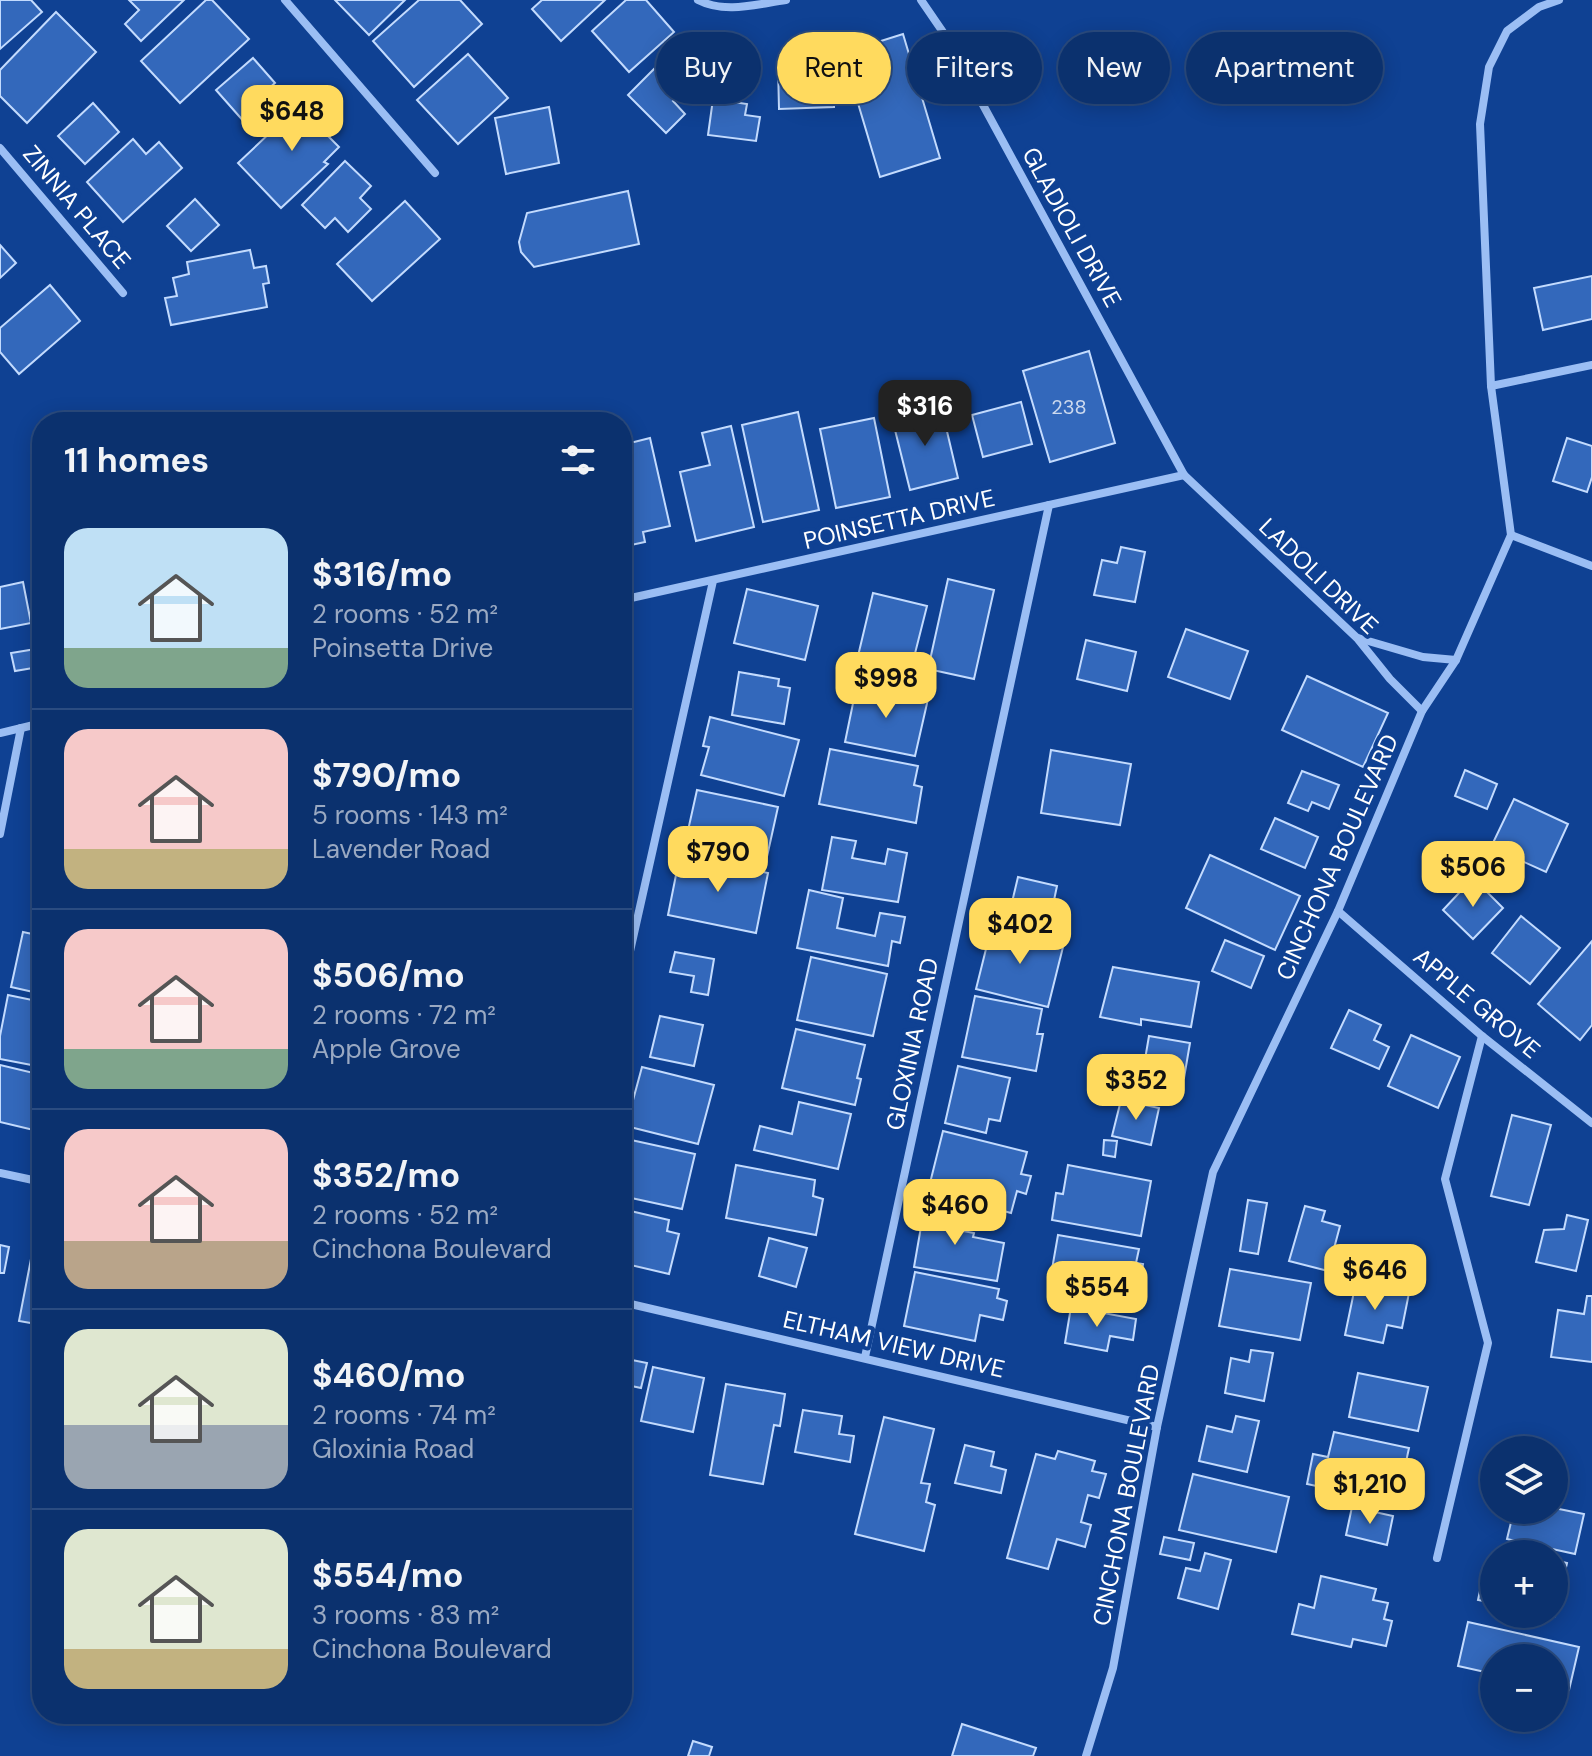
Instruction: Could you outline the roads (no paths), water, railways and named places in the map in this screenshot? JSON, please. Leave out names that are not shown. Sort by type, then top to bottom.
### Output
[{"type":"street","points":[[285,0],[435,173]]},
{"type":"street","points":[[698,0],[735,8],[786,0]]},
{"type":"street","name":"GLADIOLI DRIVE","points":[[921,0],[945,35],[1184,475]]},
{"type":"street","points":[[1559,0],[1539,7],[1507,31],[1489,67],[1480,124],[1491,386],[1511,535],[1592,566]]},
{"type":"street","name":"ZINNIA PLACE","points":[[0,148],[123,293]]},
{"type":"street","points":[[1491,386],[1592,365]]},
{"type":"street","name":"POINSETTA DRIVE","points":[[632,598],[1184,475]]},
{"type":"street","name":"LADOLI DRIVE","points":[[1184,475],[1357,638],[1390,679],[1422,711]]},
{"type":"street","name":"GLOXINIA ROAD","points":[[865,1357],[1049,505]]},
{"type":"street","name":"CINCHONA BOULEVARD","points":[[1086,1756],[1113,1668],[1157,1427],[1213,1172],[1338,911],[1422,711],[1456,660],[1511,535]]},
{"type":"street","points":[[632,942],[713,581]]},
{"type":"street","points":[[1357,638],[1423,657],[1456,660]]},
{"type":"street","points":[[0,733],[32,725]]},
{"type":"street","points":[[0,834],[21,728]]},
{"type":"street","name":"APPLE GROVE","points":[[1338,911],[1482,1036],[1592,1123]]},
{"type":"street","points":[[1437,1558],[1488,1343],[1445,1179],[1482,1036]]},
{"type":"street","points":[[0,1173],[32,1180]]},
{"type":"street","name":"ELTHAM VIEW DRIVE","points":[[632,1304],[1157,1427]]}]
